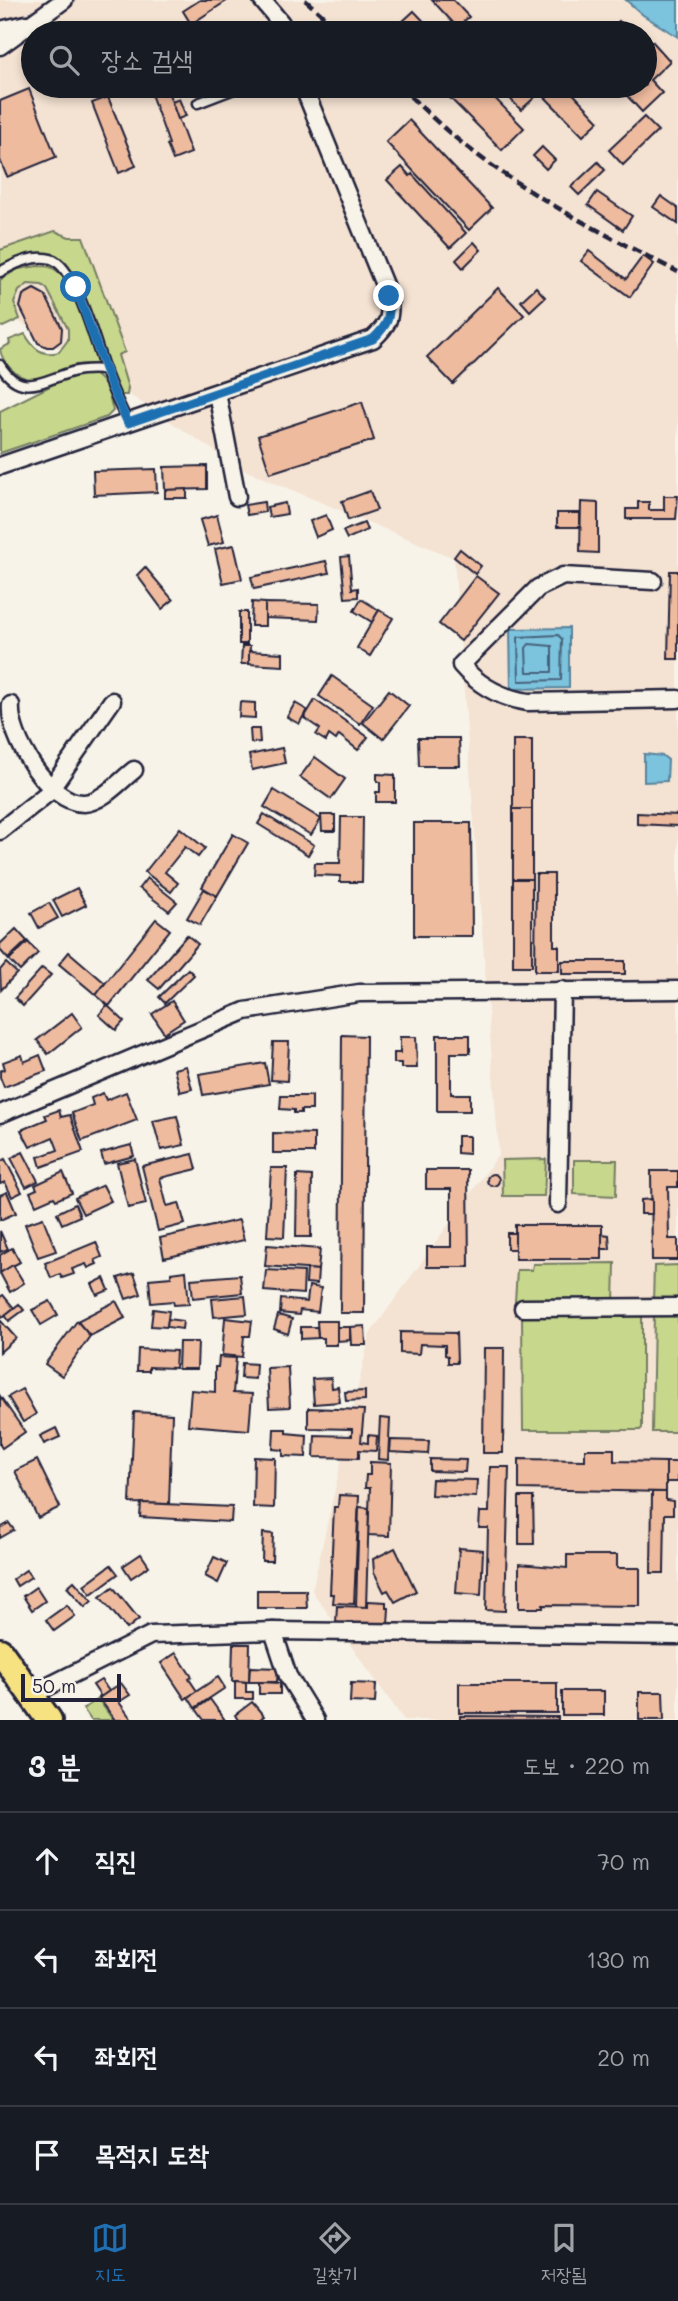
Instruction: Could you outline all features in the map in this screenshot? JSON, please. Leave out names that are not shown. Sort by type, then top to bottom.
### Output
[{"type":"main road","points":[[0,1651],[49,1720]]},
{"type":"street","points":[[35,21],[64,0]]},
{"type":"street","points":[[262,0],[279,21]]},
{"type":"street","points":[[0,30],[21,25]]},
{"type":"street","points":[[0,46],[21,31]]},
{"type":"street","points":[[0,466],[373,339],[384,328],[390,315],[389,296],[308,98]]},
{"type":"street","points":[[218,393],[237,497]]},
{"type":"street","points":[[653,581],[563,576],[538,588],[461,665],[471,676],[496,693],[528,702],[678,699]]},
{"type":"street","points":[[0,831],[51,788],[112,701]]},
{"type":"street","points":[[11,705],[13,726],[31,762],[51,788],[68,799],[84,803],[97,799],[134,770]]},
{"type":"street","points":[[558,1204],[562,990]]},
{"type":"street","points":[[0,1114],[245,1011],[359,993],[678,990]]},
{"type":"street","points":[[523,1308],[678,1307]]},
{"type":"street","points":[[273,1631],[288,1676],[315,1720]]},
{"type":"street","points":[[31,1695],[151,1634],[273,1631],[678,1636]]},
{"type":"lane","points":[[198,103],[211,98]]},
{"type":"lane","points":[[0,272],[16,263],[40,258],[51,258],[62,265],[76,287],[105,370],[128,423]]},
{"type":"lane","points":[[0,365],[12,379],[28,386],[85,369],[105,370]]},
{"type":"shaded area","points":[[0,0],[626,0],[653,21],[21,21],[21,98],[657,98],[657,24],[678,37],[678,1720],[404,1720],[312,1591],[370,1334],[499,1154],[454,558],[242,469],[0,309]]},
{"type":"green space","points":[[55,231],[69,237],[83,237],[125,352],[118,355],[128,388],[127,395],[116,392],[84,298],[67,266],[58,259],[36,256],[0,266],[0,250]]},
{"type":"green space","points":[[50,267],[67,282],[75,295],[100,364],[75,365],[33,379],[18,375],[3,359],[0,349],[10,344],[9,340],[25,334],[35,347],[48,353],[59,352],[68,340],[68,329],[47,289],[42,285],[28,284],[19,291],[14,303],[20,319],[0,326],[0,280],[18,269]]},
{"type":"green space","points":[[90,372],[104,383],[108,393],[113,411],[107,417],[0,453],[0,411],[72,375]]},
{"type":"green space","points":[[546,1159],[544,1196],[503,1196],[502,1160]]},
{"type":"green space","points":[[574,1160],[617,1160],[616,1196],[574,1194]]},
{"type":"green space","points":[[615,1263],[614,1304],[515,1302],[517,1270],[532,1270],[533,1264]]},
{"type":"green space","points":[[678,1265],[678,1303],[653,1303],[654,1266]]},
{"type":"green space","points":[[642,1313],[640,1430],[523,1430],[522,1314]]},
{"type":"green space","points":[[654,1313],[678,1313],[678,1432],[652,1432]]},
{"type":"green space","points":[[98,1699],[113,1720],[91,1720],[83,1709]]},
{"type":"water","points":[[626,0],[678,0],[678,37],[657,24],[657,21],[643,15]]},
{"type":"water","points":[[569,628],[569,688],[511,689],[510,629]]},
{"type":"water","points":[[644,754],[663,756],[668,760],[667,781],[644,782]]},
{"type":"building","points":[[200,0],[228,0],[196,21],[189,21],[183,11]]},
{"type":"building","points":[[432,0],[453,0],[469,17],[464,21],[451,21]]},
{"type":"building","points":[[414,11],[424,21],[403,21]]},
{"type":"building","points":[[657,47],[670,61],[657,73]]},
{"type":"building","points":[[21,92],[21,98],[33,98],[56,157],[7,177],[0,160],[0,101]]},
{"type":"building","points":[[108,98],[136,166],[119,173],[92,103]]},
{"type":"building","points":[[152,98],[170,98],[191,153],[173,160],[167,145],[169,144]]},
{"type":"building","points":[[450,98],[495,98],[524,128],[502,150]]},
{"type":"building","points":[[510,98],[534,98],[521,110]]},
{"type":"building","points":[[546,98],[577,98],[599,121],[583,136]]},
{"type":"building","points":[[629,98],[657,98],[642,112]]},
{"type":"building","points":[[179,99],[186,116],[178,119],[172,102]]},
{"type":"building","points":[[644,117],[658,131],[623,165],[609,150]]},
{"type":"building","points":[[409,120],[492,208],[469,230],[386,142]]},
{"type":"building","points":[[542,147],[555,160],[546,169],[533,156]]},
{"type":"building","points":[[598,162],[605,170],[579,195],[571,187]]},
{"type":"building","points":[[402,167],[410,176],[412,174],[466,233],[450,248],[387,180]]},
{"type":"building","points":[[597,192],[632,216],[623,230],[588,205]]},
{"type":"building","points":[[661,196],[678,208],[678,224],[653,207]]},
{"type":"building","points":[[474,242],[481,250],[463,268],[456,260]]},
{"type":"building","points":[[589,251],[626,279],[643,256],[654,264],[630,297],[581,261]]},
{"type":"building","points":[[536,287],[545,297],[530,311],[521,301]]},
{"type":"building","points":[[498,288],[524,315],[453,384],[427,357]]},
{"type":"building","points":[[34,289],[45,295],[62,328],[61,341],[53,347],[38,343],[20,307],[23,295]]},
{"type":"building","points":[[362,402],[374,440],[270,473],[258,436]]},
{"type":"building","points":[[207,466],[207,489],[165,490],[164,467]]},
{"type":"building","points":[[156,469],[157,492],[94,495],[93,471]]},
{"type":"building","points":[[187,489],[187,498],[165,498],[165,490]]},
{"type":"building","points":[[370,491],[377,510],[348,520],[342,501]]},
{"type":"building","points":[[664,496],[678,496],[676,519],[626,519],[626,509],[638,509],[638,502],[649,502],[649,510],[664,510]]},
{"type":"building","points":[[264,502],[265,512],[247,515],[245,505]]},
{"type":"building","points":[[581,502],[598,503],[598,553],[580,552]]},
{"type":"building","points":[[285,503],[287,514],[269,517],[267,507]]},
{"type":"building","points":[[557,513],[580,513],[580,527],[557,527]]},
{"type":"building","points":[[217,515],[224,542],[208,546],[200,520]]},
{"type":"building","points":[[326,515],[332,530],[316,537],[310,521]]},
{"type":"building","points":[[364,523],[367,530],[347,539],[343,531]]},
{"type":"building","points":[[234,545],[242,579],[223,583],[215,549]]},
{"type":"building","points":[[460,549],[481,566],[475,574],[454,557]]},
{"type":"building","points":[[349,556],[352,589],[358,588],[358,597],[345,598],[341,557]]},
{"type":"building","points":[[326,561],[329,573],[254,589],[251,577]]},
{"type":"building","points":[[145,567],[173,600],[162,609],[137,575]]},
{"type":"building","points":[[670,571],[678,571],[678,659],[668,659]]},
{"type":"building","points":[[476,576],[499,593],[461,641],[439,624]]},
{"type":"building","points":[[361,599],[379,610],[372,622],[354,611]]},
{"type":"building","points":[[252,602],[265,603],[265,626],[251,626]]},
{"type":"building","points":[[265,603],[319,604],[318,620],[265,618]]},
{"type":"building","points":[[379,610],[393,618],[370,656],[357,648]]},
{"type":"building","points":[[239,612],[247,612],[247,644],[239,644]]},
{"type":"building","points":[[242,646],[250,646],[249,664],[241,664]]},
{"type":"building","points":[[249,651],[283,653],[283,666],[249,664]]},
{"type":"building","points":[[332,676],[373,705],[360,724],[319,696]]},
{"type":"building","points":[[389,690],[409,706],[383,739],[363,723]]},
{"type":"building","points":[[315,700],[368,737],[358,750],[339,735],[336,740],[329,735],[326,741],[316,735],[320,729],[304,718]]},
{"type":"building","points":[[240,702],[255,703],[255,718],[239,717]]},
{"type":"building","points":[[295,703],[307,710],[299,724],[287,717]]},
{"type":"building","points":[[250,729],[259,729],[260,742],[251,743]]},
{"type":"building","points":[[418,738],[459,738],[460,766],[419,766]]},
{"type":"building","points":[[513,740],[532,740],[532,809],[513,809]]},
{"type":"building","points":[[282,748],[285,763],[252,770],[249,755]]},
{"type":"building","points":[[315,757],[345,779],[331,799],[300,777]]},
{"type":"building","points":[[377,774],[395,775],[395,802],[376,802],[376,792],[380,792]]},
{"type":"building","points":[[274,790],[321,819],[311,835],[264,807]]},
{"type":"building","points":[[513,809],[532,809],[532,879],[513,879]]},
{"type":"building","points":[[637,813],[678,815],[678,826],[637,824]]},
{"type":"building","points":[[264,814],[314,845],[308,855],[258,824]]},
{"type":"building","points":[[321,815],[335,815],[335,831],[322,831]]},
{"type":"building","points":[[341,817],[363,817],[362,882],[340,882],[340,876],[314,875],[315,863],[340,863]]},
{"type":"building","points":[[414,823],[471,823],[472,936],[414,936]]},
{"type":"building","points":[[180,828],[205,848],[198,857],[185,847],[165,872],[178,883],[171,892],[145,872]]},
{"type":"building","points":[[233,834],[248,843],[217,896],[202,887]]},
{"type":"building","points":[[536,874],[554,874],[554,946],[559,946],[559,971],[535,971]]},
{"type":"building","points":[[147,878],[177,902],[169,911],[139,888]]},
{"type":"building","points":[[513,879],[532,879],[532,966],[513,966]]},
{"type":"building","points":[[77,888],[86,905],[62,917],[53,900]]},
{"type":"building","points":[[204,889],[217,896],[200,925],[187,918]]},
{"type":"building","points":[[49,903],[58,918],[39,928],[31,913]]},
{"type":"building","points":[[156,919],[170,930],[109,1006],[96,995]]},
{"type":"building","points":[[16,929],[27,941],[8,959],[0,950],[0,944]]},
{"type":"building","points":[[187,935],[198,944],[159,989],[148,980]]},
{"type":"building","points":[[28,942],[38,953],[20,971],[9,960]]},
{"type":"building","points":[[69,952],[105,983],[96,995],[59,964]]},
{"type":"building","points":[[562,961],[625,961],[625,974],[562,974]]},
{"type":"building","points":[[6,963],[17,973],[1,990],[0,970]]},
{"type":"building","points":[[42,968],[51,975],[23,1006],[15,998]]},
{"type":"building","points":[[188,969],[194,975],[165,1003],[159,997]]},
{"type":"building","points":[[172,1001],[184,1020],[164,1033],[152,1014]]},
{"type":"building","points":[[107,1005],[124,1021],[116,1030],[99,1015]]},
{"type":"building","points":[[72,1013],[82,1027],[48,1054],[37,1040]]},
{"type":"building","points":[[342,1035],[366,1036],[364,1313],[340,1313]]},
{"type":"building","points":[[437,1035],[470,1035],[470,1053],[451,1053],[451,1094],[470,1094],[470,1111],[437,1111]]},
{"type":"building","points":[[400,1037],[416,1037],[417,1068],[401,1068],[401,1063],[394,1063],[394,1053],[400,1053]]},
{"type":"building","points":[[273,1042],[289,1042],[287,1081],[271,1080]]},
{"type":"building","points":[[22,1055],[24,1062],[40,1055],[46,1071],[4,1087],[0,1077],[0,1071],[5,1069],[3,1062]]},
{"type":"building","points":[[265,1063],[269,1084],[203,1095],[199,1074]]},
{"type":"building","points":[[186,1066],[192,1089],[180,1092],[174,1069]]},
{"type":"building","points":[[126,1092],[137,1120],[82,1141],[72,1113],[93,1105],[91,1098],[103,1093],[106,1100]]},
{"type":"building","points":[[281,1096],[312,1096],[312,1110],[294,1113],[294,1110],[280,1109]]},
{"type":"building","points":[[59,1110],[61,1117],[70,1115],[83,1152],[41,1167],[38,1157],[58,1150],[53,1137],[30,1147],[21,1130],[47,1119],[45,1115]]},
{"type":"building","points":[[177,1116],[184,1145],[161,1150],[153,1121]]},
{"type":"building","points":[[273,1133],[314,1134],[314,1153],[273,1153]]},
{"type":"building","points":[[457,1136],[469,1136],[469,1154],[457,1153]]},
{"type":"building","points":[[131,1145],[134,1156],[104,1164],[101,1153]]},
{"type":"building","points":[[23,1152],[38,1181],[26,1187],[11,1158]]},
{"type":"building","points":[[193,1154],[197,1169],[160,1178],[167,1206],[179,1203],[185,1224],[158,1231],[142,1166]]},
{"type":"building","points":[[5,1159],[22,1192],[12,1197],[5,1182],[0,1184],[0,1162]]},
{"type":"building","points":[[135,1159],[146,1204],[128,1208],[117,1163]]},
{"type":"building","points":[[271,1168],[287,1168],[284,1237],[267,1236]]},
{"type":"building","points":[[426,1170],[468,1170],[469,1267],[427,1267],[427,1247],[451,1247],[451,1189],[426,1189]]},
{"type":"building","points":[[651,1171],[678,1171],[678,1187],[668,1187],[669,1239],[678,1239],[678,1260],[652,1260]]},
{"type":"building","points":[[63,1172],[72,1193],[36,1205],[30,1192],[37,1189],[35,1185]]},
{"type":"building","points":[[493,1174],[499,1180],[493,1186],[487,1180]]},
{"type":"building","points":[[297,1175],[312,1176],[311,1237],[296,1237]]},
{"type":"building","points":[[103,1185],[111,1201],[83,1214],[75,1198]]},
{"type":"building","points":[[7,1192],[16,1213],[0,1220],[0,1195]]},
{"type":"building","points":[[652,1199],[652,1214],[641,1214],[641,1200]]},
{"type":"building","points":[[75,1204],[80,1216],[62,1224],[57,1213]]},
{"type":"building","points":[[43,1218],[56,1251],[38,1257],[25,1224]]},
{"type":"building","points":[[239,1220],[244,1240],[164,1258],[160,1238]]},
{"type":"building","points":[[515,1225],[602,1225],[602,1259],[515,1259]]},
{"type":"building","points":[[0,1231],[8,1249],[0,1252]]},
{"type":"building","points":[[507,1233],[515,1233],[515,1249],[507,1249]]},
{"type":"building","points":[[602,1234],[609,1235],[610,1249],[602,1249]]},
{"type":"building","points":[[96,1242],[102,1257],[95,1260],[97,1264],[88,1268],[86,1264],[72,1269],[74,1274],[62,1278],[60,1274],[51,1278],[45,1263]]},
{"type":"building","points":[[267,1245],[320,1249],[318,1270],[265,1266]]},
{"type":"building","points":[[12,1248],[20,1262],[0,1273],[0,1255]]},
{"type":"building","points":[[13,1265],[24,1283],[10,1292],[0,1273]]},
{"type":"building","points":[[307,1269],[318,1270],[317,1284],[306,1283]]},
{"type":"building","points":[[266,1270],[304,1272],[303,1294],[264,1291]]},
{"type":"building","points":[[186,1271],[189,1304],[174,1305],[173,1301],[151,1303],[149,1279],[171,1277],[171,1273]]},
{"type":"building","points":[[134,1273],[141,1294],[126,1299],[118,1278]]},
{"type":"building","points":[[240,1275],[242,1293],[193,1298],[191,1279]]},
{"type":"building","points":[[104,1278],[109,1290],[97,1295],[92,1284]]},
{"type":"building","points":[[309,1286],[321,1288],[318,1312],[300,1310],[299,1315],[280,1313],[281,1299],[307,1302]]},
{"type":"building","points":[[3,1295],[14,1308],[3,1317],[0,1313],[0,1297]]},
{"type":"building","points":[[245,1296],[247,1314],[214,1317],[212,1299]]},
{"type":"building","points":[[50,1301],[58,1315],[41,1325],[32,1310]]},
{"type":"building","points":[[116,1301],[125,1318],[90,1336],[77,1321]]},
{"type":"building","points":[[19,1304],[24,1310],[9,1321],[5,1315]]},
{"type":"building","points":[[153,1309],[169,1311],[167,1327],[151,1326]]},
{"type":"building","points":[[278,1315],[292,1319],[288,1334],[274,1329]]},
{"type":"building","points":[[225,1318],[252,1321],[250,1336],[244,1336],[242,1357],[222,1355]]},
{"type":"building","points":[[168,1319],[183,1321],[182,1329],[167,1327]]},
{"type":"building","points":[[0,1320],[16,1338],[0,1352]]},
{"type":"building","points":[[77,1321],[90,1336],[62,1376],[45,1364]]},
{"type":"building","points":[[317,1321],[337,1321],[337,1345],[324,1345],[324,1338],[318,1338]]},
{"type":"building","points":[[365,1326],[366,1345],[351,1345],[350,1327]]},
{"type":"building","points":[[301,1327],[317,1327],[318,1338],[301,1339]]},
{"type":"building","points":[[337,1327],[350,1327],[350,1340],[337,1341]]},
{"type":"building","points":[[400,1332],[456,1333],[457,1363],[448,1363],[445,1345],[420,1344],[419,1354],[400,1353]]},
{"type":"building","points":[[179,1342],[198,1342],[197,1369],[178,1369]]},
{"type":"building","points":[[484,1348],[504,1348],[503,1453],[483,1453]]},
{"type":"building","points":[[138,1349],[176,1351],[175,1368],[149,1367],[149,1371],[137,1371]]},
{"type":"building","points":[[219,1357],[236,1358],[233,1393],[252,1394],[249,1430],[188,1425],[191,1390],[215,1392],[215,1367],[218,1367]]},
{"type":"building","points":[[242,1363],[256,1364],[255,1379],[241,1378]]},
{"type":"building","points":[[288,1367],[290,1407],[269,1408],[267,1368]]},
{"type":"building","points":[[331,1378],[332,1388],[338,1387],[340,1402],[314,1404],[312,1379]]},
{"type":"building","points":[[22,1389],[36,1414],[23,1422],[8,1397]]},
{"type":"building","points":[[365,1391],[365,1400],[346,1401],[345,1392]]},
{"type":"building","points":[[0,1396],[25,1432],[2,1448],[0,1445]]},
{"type":"building","points":[[308,1408],[364,1410],[361,1442],[368,1443],[368,1435],[377,1436],[376,1451],[359,1450],[359,1458],[314,1457],[315,1435],[352,1436],[352,1429],[308,1428]]},
{"type":"building","points":[[134,1412],[172,1414],[169,1504],[130,1503]]},
{"type":"building","points":[[380,1418],[390,1419],[388,1460],[378,1459]]},
{"type":"building","points":[[56,1428],[60,1437],[44,1444],[40,1436]]},
{"type":"building","points":[[274,1429],[286,1429],[286,1433],[307,1435],[306,1457],[283,1456],[283,1450],[273,1449]]},
{"type":"building","points":[[391,1440],[429,1441],[428,1454],[390,1452]]},
{"type":"building","points":[[585,1449],[614,1449],[614,1461],[666,1462],[666,1492],[519,1489],[519,1459],[585,1460]]},
{"type":"building","points":[[254,1457],[275,1458],[274,1508],[253,1507]]},
{"type":"building","points":[[430,1459],[466,1460],[465,1472],[430,1471]]},
{"type":"building","points":[[37,1460],[60,1507],[38,1518],[15,1471]]},
{"type":"building","points":[[370,1462],[391,1463],[389,1536],[368,1535],[370,1488],[365,1488],[366,1475],[370,1475]]},
{"type":"building","points":[[666,1462],[678,1462],[678,1482],[666,1482]]},
{"type":"building","points":[[490,1467],[509,1467],[505,1611],[486,1610],[488,1528],[479,1528],[480,1512],[489,1512]]},
{"type":"building","points":[[432,1479],[477,1480],[476,1497],[431,1495]]},
{"type":"building","points":[[652,1492],[666,1492],[666,1500],[673,1501],[673,1514],[665,1514],[664,1573],[651,1573]]},
{"type":"building","points":[[339,1495],[359,1496],[354,1604],[333,1603],[334,1594],[330,1594],[334,1507],[338,1507]]},
{"type":"building","points":[[519,1497],[533,1497],[534,1544],[519,1544]]},
{"type":"building","points":[[141,1503],[232,1507],[231,1522],[140,1517]]},
{"type":"building","points":[[359,1507],[369,1508],[366,1607],[356,1607]]},
{"type":"building","points":[[9,1523],[14,1530],[0,1538],[0,1528]]},
{"type":"building","points":[[263,1533],[273,1534],[272,1561],[262,1561]]},
{"type":"building","points":[[395,1548],[416,1591],[395,1602],[388,1590],[384,1592],[374,1572],[373,1559]]},
{"type":"building","points":[[459,1548],[483,1550],[481,1595],[456,1593]]},
{"type":"building","points":[[141,1554],[149,1566],[131,1578],[123,1566]]},
{"type":"building","points":[[567,1555],[617,1555],[617,1568],[640,1568],[640,1606],[543,1605],[543,1608],[519,1608],[519,1564],[567,1568]]},
{"type":"building","points":[[214,1557],[227,1563],[218,1583],[205,1576]]},
{"type":"building","points":[[111,1565],[118,1574],[91,1594],[84,1585]]},
{"type":"building","points":[[26,1570],[31,1577],[17,1586],[13,1579]]},
{"type":"building","points":[[74,1581],[92,1601],[85,1607],[67,1587]]},
{"type":"building","points":[[36,1587],[45,1601],[32,1610],[23,1596]]},
{"type":"building","points":[[113,1587],[139,1619],[127,1629],[100,1597]]},
{"type":"building","points":[[257,1590],[306,1590],[307,1608],[257,1608]]},
{"type":"building","points":[[368,1601],[386,1602],[386,1608],[389,1608],[388,1624],[336,1623],[337,1606],[368,1607]]},
{"type":"building","points":[[67,1605],[75,1616],[54,1631],[46,1620]]},
{"type":"building","points":[[233,1644],[250,1644],[249,1682],[232,1681]]},
{"type":"building","points":[[176,1653],[192,1677],[189,1679],[197,1691],[185,1699],[161,1663]]},
{"type":"building","points":[[250,1667],[278,1668],[277,1682],[249,1682]]},
{"type":"building","points":[[218,1677],[225,1688],[195,1708],[188,1697]]},
{"type":"building","points":[[101,1680],[109,1691],[101,1697],[93,1685]]},
{"type":"building","points":[[235,1681],[246,1682],[246,1692],[253,1692],[253,1699],[235,1699]]},
{"type":"building","points":[[259,1682],[280,1683],[280,1694],[259,1694]]},
{"type":"building","points":[[121,1683],[130,1695],[119,1702],[132,1720],[115,1720],[99,1698]]},
{"type":"building","points":[[351,1683],[376,1684],[375,1703],[350,1702]]},
{"type":"building","points":[[459,1683],[557,1683],[557,1713],[459,1713]]},
{"type":"building","points":[[562,1691],[604,1691],[604,1715],[562,1715]]},
{"type":"building","points":[[639,1692],[663,1692],[664,1720],[639,1720]]},
{"type":"building","points":[[210,1699],[225,1720],[204,1720],[196,1709]]},
{"type":"building","points":[[252,1702],[264,1716],[259,1720],[238,1720],[235,1715]]},
{"type":"building","points":[[460,1716],[558,1717],[558,1720],[460,1720]]},
{"type":"railway","points":[[305,0],[329,21]]},
{"type":"railway","points":[[412,98],[454,136],[513,180],[567,213],[678,272]]},
{"type":"route","points":[[76,287],[111,386],[128,423],[373,339],[384,328],[390,315],[389,296]]}]
